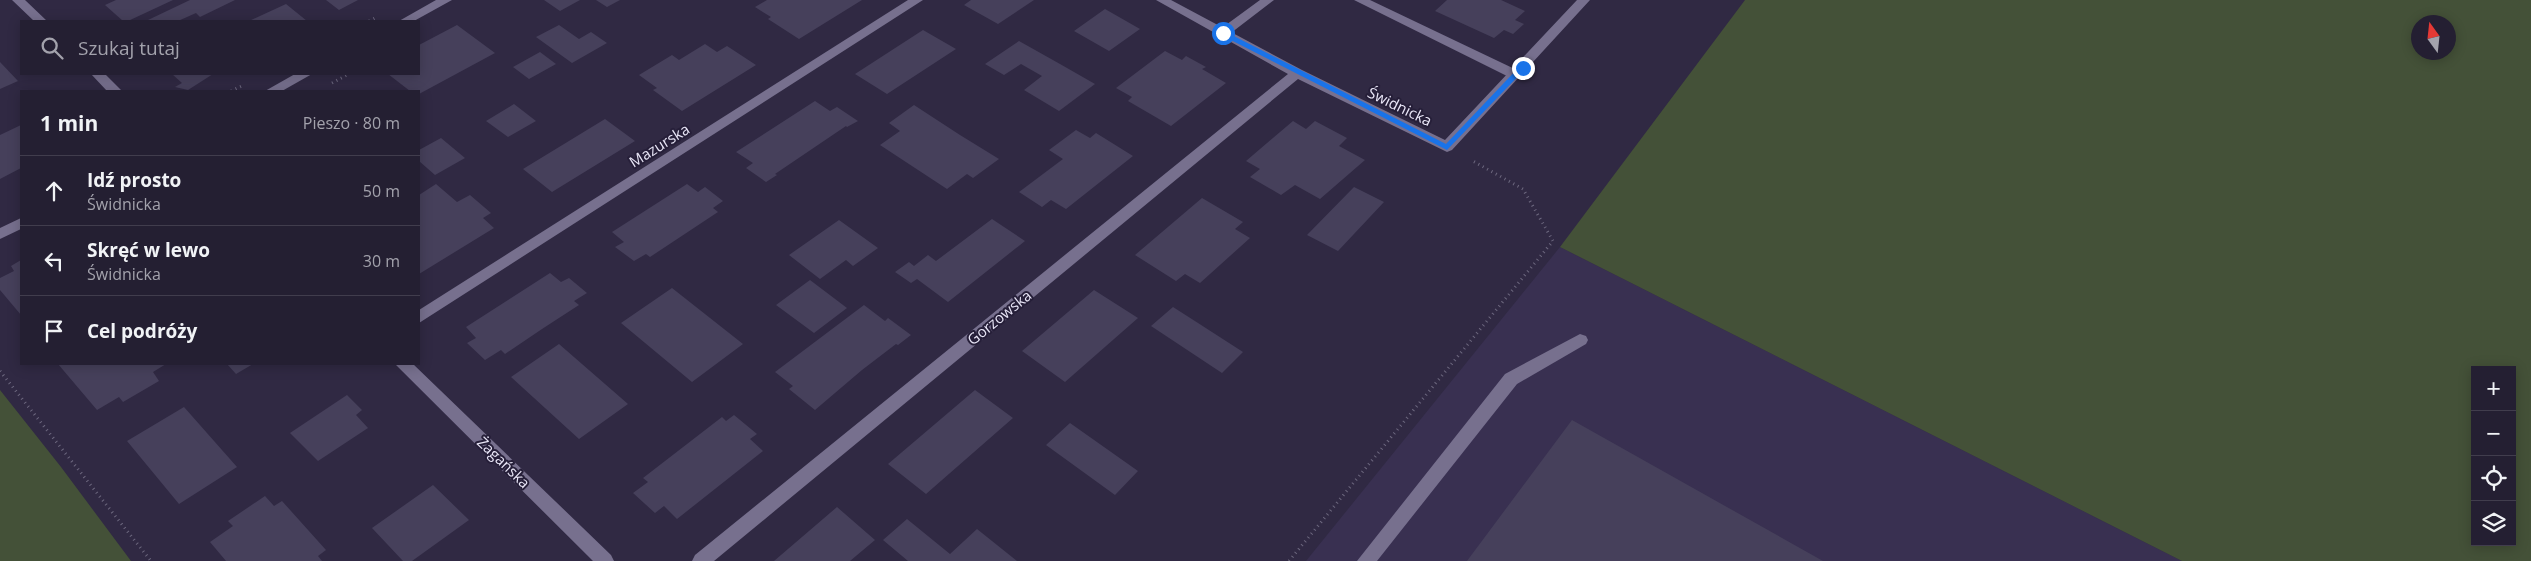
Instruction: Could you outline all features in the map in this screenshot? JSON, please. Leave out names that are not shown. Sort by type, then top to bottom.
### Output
[{"type":"street","points":[[18,0],[40,20]]},
{"type":"street","points":[[407,20],[446,0]]},
{"type":"street","name":"Mazurska","points":[[420,316],[917,0]]},
{"type":"street","name":"Świdnicka","points":[[1162,0],[1297,72],[1447,147]]},
{"type":"street","points":[[1223,33],[1268,0]]},
{"type":"street","points":[[1360,0],[1516,75]]},
{"type":"street","points":[[1447,147],[1584,0]]},
{"type":"street","name":"Gorzowska","points":[[701,561],[1297,72]]},
{"type":"street","points":[[98,75],[114,90]]},
{"type":"street","points":[[274,90],[303,75]]},
{"type":"street","points":[[0,234],[20,224]]},
{"type":"street","points":[[1366,561],[1511,379],[1580,340]]},
{"type":"street","name":"Żagańska","points":[[403,365],[606,561]]},
{"type":"path","points":[[1289,561],[1553,241],[1523,188],[1447,147]]},
{"type":"path","points":[[0,371],[151,561]]},
{"type":"shaded area","points":[[1560,247],[2182,561],[1306,561]]},
{"type":"green space","points":[[1745,0],[2531,0],[2531,561],[2182,561],[1560,247]]},
{"type":"green space","points":[[0,390],[61,467],[131,561],[0,561]]},
{"type":"building","points":[[116,0],[173,0],[130,20],[122,20],[105,5]]},
{"type":"building","points":[[190,0],[235,0],[200,17],[196,13],[180,20],[148,20]]},
{"type":"building","points":[[326,0],[358,0],[339,10]]},
{"type":"building","points":[[544,0],[580,0],[560,11]]},
{"type":"building","points":[[596,0],[620,0],[607,7]]},
{"type":"building","points":[[767,0],[862,0],[799,39],[768,19],[771,17],[755,7]]},
{"type":"building","points":[[971,0],[1034,0],[998,24],[964,5]]},
{"type":"building","points":[[1447,0],[1501,0],[1525,11],[1515,20],[1524,24],[1513,34],[1504,30],[1494,38],[1435,11]]},
{"type":"building","points":[[286,4],[306,20],[251,20]]},
{"type":"building","points":[[1105,9],[1140,29],[1109,51],[1074,31]]},
{"type":"building","points":[[457,25],[495,53],[420,93],[420,90],[409,90],[389,75],[420,75],[420,44]]},
{"type":"building","points":[[559,25],[579,39],[591,32],[607,43],[572,63],[536,37]]},
{"type":"building","points":[[923,30],[956,49],[887,94],[855,74]]},
{"type":"building","points":[[1019,41],[1095,84],[1059,111],[1024,90],[1042,76],[1021,64],[1004,75],[985,64]]},
{"type":"building","points":[[705,44],[717,52],[727,46],[756,65],[682,111],[653,90],[657,88],[639,75],[672,55],[679,60]]},
{"type":"building","points":[[1165,51],[1182,60],[1186,56],[1206,67],[1202,69],[1226,83],[1171,126],[1128,101],[1132,97],[1116,88]]},
{"type":"building","points":[[540,52],[556,64],[529,79],[513,67]]},
{"type":"building","points":[[0,62],[18,81],[0,89]]},
{"type":"building","points":[[173,75],[211,75],[188,90],[175,87],[182,83]]},
{"type":"building","points":[[815,101],[830,111],[837,107],[858,121],[846,126],[766,182],[746,168],[753,163],[736,152]]},
{"type":"building","points":[[514,104],[536,121],[508,137],[486,121]]},
{"type":"building","points":[[914,105],[999,159],[973,178],[967,174],[947,189],[880,145],[900,131],[889,123]]},
{"type":"building","points":[[605,119],[635,141],[552,192],[523,169]]},
{"type":"building","points":[[1293,121],[1306,129],[1315,121],[1347,138],[1339,146],[1365,160],[1320,199],[1295,185],[1281,195],[1250,177],[1260,169],[1246,161]]},
{"type":"building","points":[[20,125],[20,169],[0,179],[0,135]]},
{"type":"building","points":[[1076,130],[1090,138],[1096,133],[1133,156],[1066,209],[1051,200],[1042,207],[1019,192],[1063,159],[1049,150]]},
{"type":"building","points":[[441,138],[465,158],[435,175],[420,162],[420,149]]},
{"type":"building","points":[[436,184],[457,202],[470,195],[491,213],[483,218],[494,228],[420,273],[420,194]]},
{"type":"building","points":[[687,184],[698,192],[705,187],[723,201],[713,208],[718,212],[650,257],[646,254],[634,261],[615,247],[624,242],[612,232]]},
{"type":"building","points":[[1354,187],[1384,202],[1338,251],[1307,235]]},
{"type":"building","points":[[1202,198],[1243,222],[1235,229],[1250,238],[1200,283],[1185,274],[1176,281],[1135,255]]},
{"type":"building","points":[[992,219],[1025,241],[948,302],[917,279],[911,283],[895,272],[909,262],[914,266],[928,255],[936,261]]},
{"type":"building","points":[[839,220],[878,248],[853,266],[846,260],[820,279],[789,255]]},
{"type":"building","points":[[20,261],[20,314],[0,290],[0,278],[14,271],[11,266]]},
{"type":"building","points":[[550,273],[561,282],[569,278],[587,293],[574,301],[579,305],[505,354],[501,350],[485,360],[467,343],[476,338],[466,327]]},
{"type":"building","points":[[810,280],[847,308],[814,333],[776,305]]},
{"type":"building","points":[[672,288],[743,344],[692,382],[621,323]]},
{"type":"building","points":[[1094,290],[1138,318],[1065,382],[1022,351]]},
{"type":"building","points":[[864,305],[885,321],[888,318],[911,335],[862,370],[815,410],[789,389],[793,386],[775,372]]},
{"type":"building","points":[[1173,307],[1243,352],[1222,373],[1151,326]]},
{"type":"building","points":[[559,344],[628,404],[579,439],[511,377]]},
{"type":"building","points":[[59,365],[164,365],[153,372],[159,381],[123,402],[119,397],[97,410]]},
{"type":"building","points":[[228,365],[251,365],[236,374]]},
{"type":"building","points":[[975,390],[1013,418],[926,494],[888,464]]},
{"type":"building","points":[[347,395],[362,410],[356,415],[368,428],[318,461],[290,433]]},
{"type":"building","points":[[184,407],[237,467],[179,504],[127,441]]},
{"type":"building","points":[[734,415],[757,434],[750,439],[763,451],[677,519],[664,506],[655,513],[633,493],[648,482],[643,478],[722,417],[726,421]]},
{"type":"building","points":[[1572,420],[1823,561],[1467,561]]},
{"type":"building","points":[[1070,423],[1138,471],[1115,495],[1046,445]]},
{"type":"building","points":[[433,485],[469,520],[412,561],[403,561],[372,528]]},
{"type":"building","points":[[265,496],[274,506],[282,501],[326,550],[318,556],[322,561],[226,561],[210,542],[233,526],[228,521]]},
{"type":"building","points":[[837,507],[875,540],[850,561],[774,561]]},
{"type":"building","points":[[907,519],[950,554],[977,529],[1017,561],[908,561],[883,540]]},
{"type":"route","points":[[1223,33],[1447,147],[1523,68]]}]
